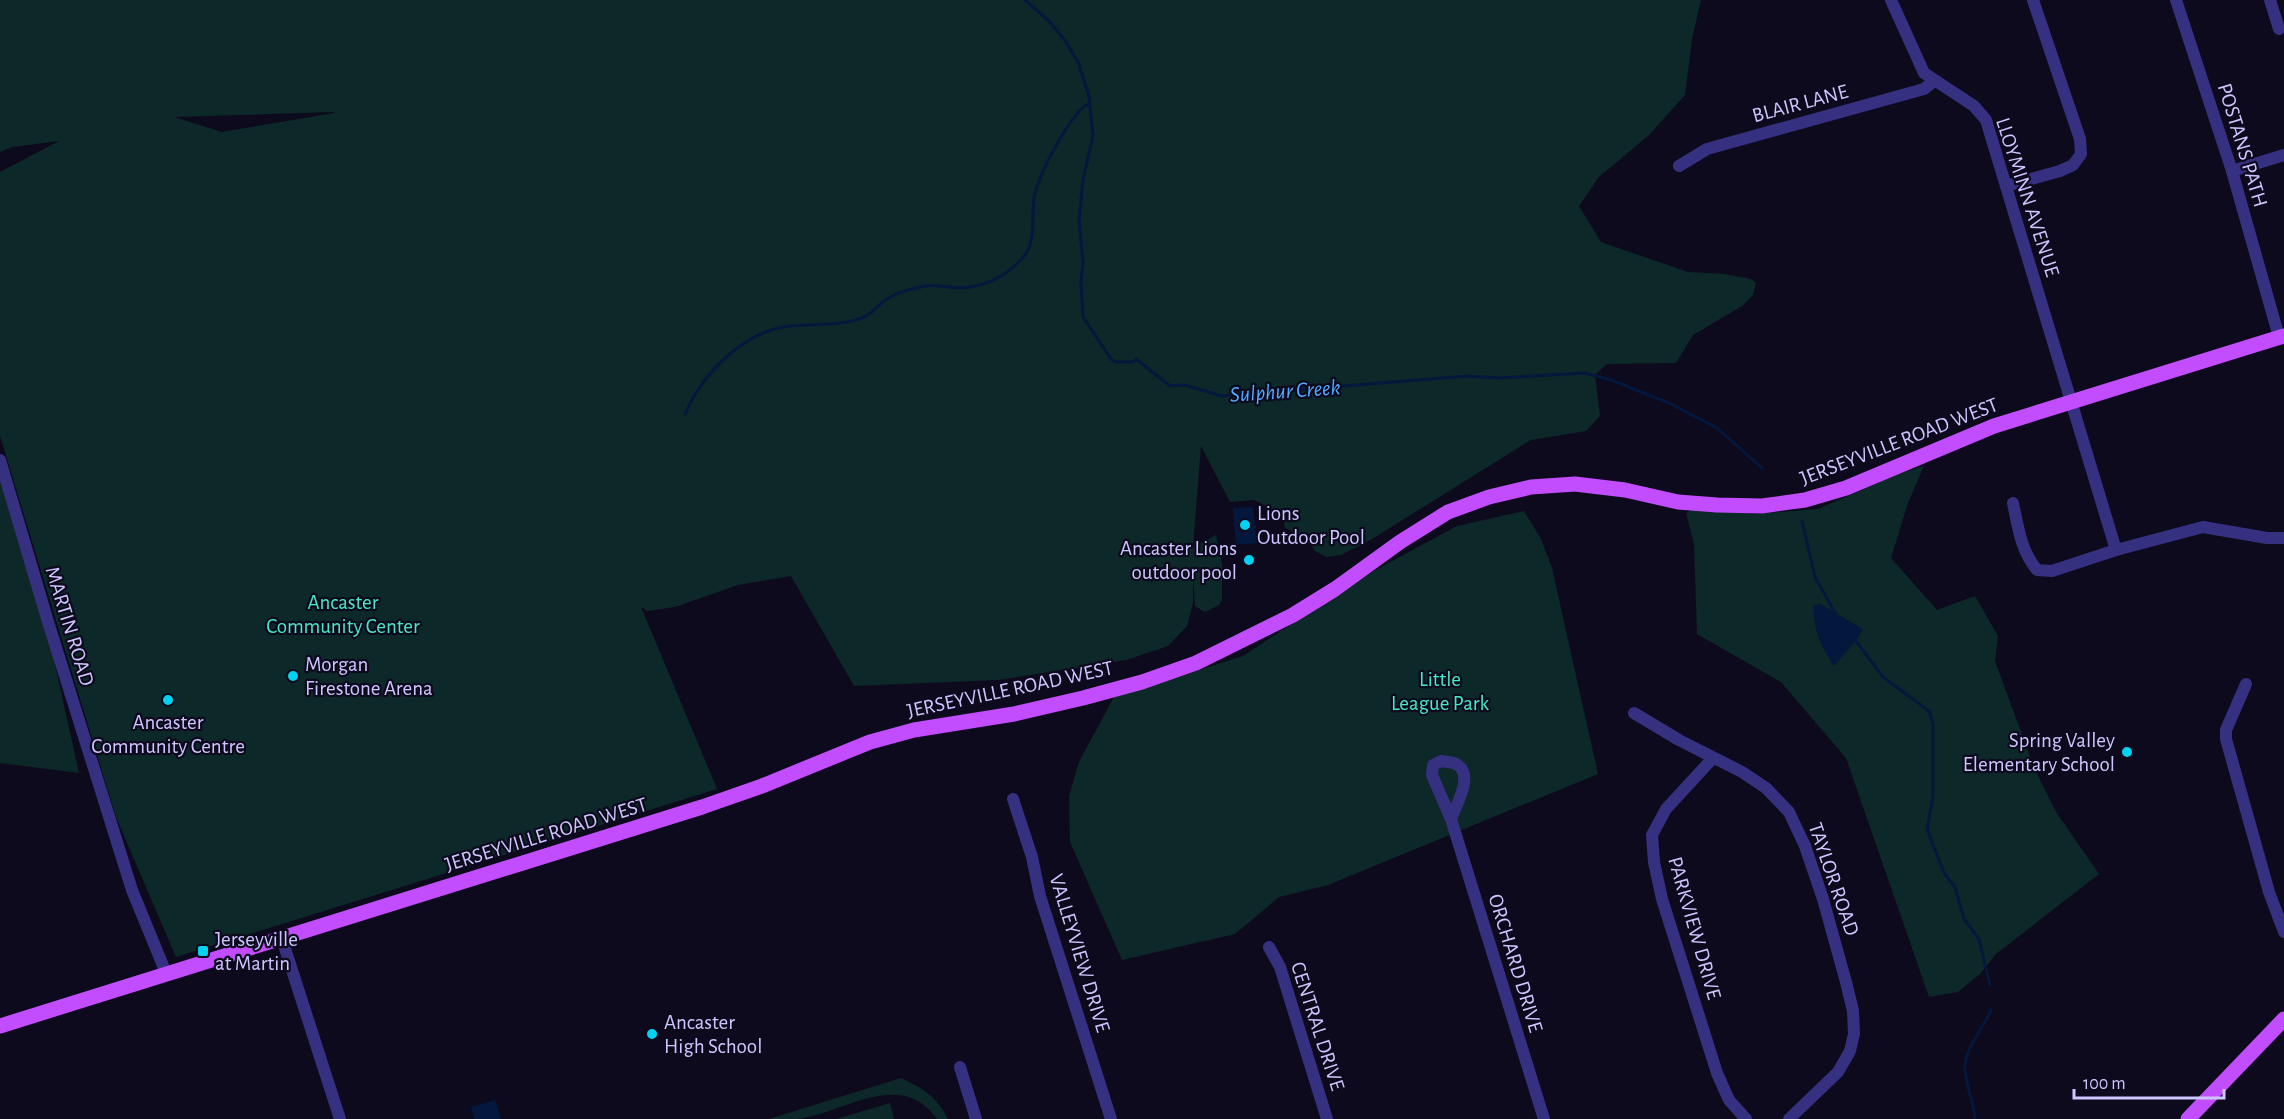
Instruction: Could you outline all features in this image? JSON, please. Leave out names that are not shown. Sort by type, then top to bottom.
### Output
[{"type":"main road","name":"JERSEYVILLE ROAD WEST","points":[[0,1026],[702,807],[762,786],[870,742],[914,730],[1014,714],[1083,698],[1142,682],[1196,663],[1293,615],[1448,512],[1489,497],[1531,487],[1575,484],[1625,490],[1678,502],[1717,505],[1762,506],[1804,500],[1846,488],[1994,426],[2282,336]]},
{"type":"main road","points":[[2188,1119],[2284,1020]]},
{"type":"street","name":"LLOYMINN AVENUE","points":[[1891,0],[1924,73],[1974,106],[1986,120],[2116,550]]},
{"type":"street","points":[[2006,186],[2060,171],[2073,165],[2081,154],[2080,139],[2033,0]]},
{"type":"street","name":"POSTANS PATH","points":[[2176,0],[2232,171],[2282,336]]},
{"type":"street","points":[[2270,0],[2279,29]]},
{"type":"street","name":"BLAIR LANE","points":[[1679,166],[1707,149],[1924,89],[1934,81]]},
{"type":"street","points":[[2232,171],[2284,155]]},
{"type":"street","name":"MARTIN ROAD","points":[[0,460],[132,890],[166,973]]},
{"type":"street","points":[[2013,503],[2023,548],[2037,570],[2052,571],[2116,550],[2203,527],[2267,538],[2284,538]]},
{"type":"street","points":[[2246,684],[2226,730],[2226,739],[2269,892],[2284,932]]},
{"type":"street","name":"TAYLOR ROAD","points":[[1634,713],[1766,788],[1789,812],[1805,846],[1823,899],[1853,1011],[1854,1034],[1850,1051],[1838,1072],[1789,1119]]},
{"type":"street","name":"PARKVIEW DRIVE","points":[[1713,758],[1666,809],[1652,835],[1654,862],[1662,898],[1718,1073],[1729,1100],[1746,1119]]},
{"type":"street","name":"VALLEYVIEW DRIVE","points":[[1013,799],[1029,846],[1040,896],[1111,1119]]},
{"type":"street","name":"ORCHARD DRIVE","points":[[1451,819],[1544,1119]]},
{"type":"street","points":[[282,939],[340,1119]]},
{"type":"street","name":"CENTRAL DRIVE","points":[[1269,947],[1280,967],[1327,1119]]},
{"type":"street","points":[[960,1067],[976,1119]]},
{"type":"green space","name":"Ancaster Community Center","points":[[0,0],[1701,0],[1692,39],[1685,95],[1649,135],[1599,177],[1579,206],[1601,242],[1688,272],[1725,274],[1751,279],[1756,283],[1753,295],[1742,306],[1693,335],[1676,363],[1607,364],[1595,375],[1600,416],[1586,431],[1531,440],[1372,539],[1341,555],[1327,557],[1315,551],[1304,536],[1285,528],[1282,514],[1254,500],[1230,502],[1201,446],[1193,547],[1216,535],[1222,564],[1222,600],[1219,605],[1205,612],[1195,606],[1193,577],[1193,603],[1187,626],[1168,646],[1126,660],[998,680],[854,686],[791,576],[738,585],[675,607],[647,611],[641,607],[717,789],[176,957],[116,817],[0,436],[0,172],[59,141],[12,147],[0,152]],"holes":[[[334,112],[334,113],[222,132],[174,117]]]},
{"type":"green space","points":[[1924,466],[1908,503],[1891,558],[1937,610],[1975,596],[1998,636],[1995,661],[2035,770],[2056,812],[2099,874],[1996,954],[1980,974],[1958,992],[1929,997],[1846,758],[1781,682],[1697,634],[1694,544],[1686,513],[1693,509],[1755,514],[1818,509],[1896,475]]},
{"type":"green space","points":[[0,475],[45,619],[79,773],[0,763]]},
{"type":"green space","name":"Little League Park","points":[[1524,511],[1541,539],[1552,568],[1598,774],[1328,885],[1279,897],[1235,934],[1122,960],[1070,842],[1069,796],[1079,762],[1114,697],[1243,656],[1370,573],[1457,526]]},
{"type":"green space","points":[[901,1078],[929,1094],[939,1104],[948,1119],[937,1119],[922,1104],[906,1096],[889,1095],[870,1098],[797,1119],[769,1119]]},
{"type":"green space","points":[[890,1103],[894,1119],[836,1119]]},
{"type":"water","name":"Lions Outdoor Pool","points":[[1253,507],[1257,543],[1236,545],[1233,508]]},
{"type":"water","points":[[1820,604],[1863,629],[1856,641],[1834,666],[1821,644],[1814,622],[1814,605]]},
{"type":"water","points":[[495,1100],[501,1119],[474,1119],[471,1107]]},
{"type":"waterway","name":"Sulphur Creek","points":[[1025,0],[1048,20],[1064,39],[1078,62],[1089,96],[1093,136],[1083,180],[1079,219],[1083,263],[1081,281],[1083,317],[1111,359],[1116,362],[1133,362],[1136,359],[1170,386],[1184,385],[1222,396],[1467,376],[1500,378],[1585,373],[1611,380],[1671,404],[1717,428],[1762,468]]},
{"type":"waterway","points":[[685,414],[702,384],[714,370],[726,357],[756,337],[789,326],[853,321],[866,316],[896,294],[929,285],[957,288],[974,286],[991,281],[1009,270],[1021,260],[1029,248],[1033,230],[1034,198],[1048,161],[1072,120],[1080,110],[1088,104],[1089,106]]},
{"type":"waterway","name":"Sulphur Creek","points":[[1802,521],[1815,577],[1837,616]]},
{"type":"waterway","points":[[1856,641],[1883,677],[1929,711],[1933,724],[1933,797],[1927,829],[1944,873],[1955,887],[1964,919],[1979,939],[1990,985]]},
{"type":"waterway","points":[[1975,1119],[1965,1073],[1966,1060],[1971,1045],[1991,1010]]},
{"type":"place","name":"Lions Outdoor Pool","points":[[1245,525]]},
{"type":"place","name":"Ancaster Lions outdoor pool","points":[[1249,560]]},
{"type":"place","name":"Morgan Firestone Arena","points":[[293,676]]},
{"type":"place","name":"Ancaster Community Centre","points":[[168,700]]},
{"type":"place","name":"Spring Valley Elementary School","points":[[2127,752]]},
{"type":"place","name":"Jerseyville at Martin","points":[[203,951]]},
{"type":"place","name":"Ancaster High School","points":[[652,1034]]}]
